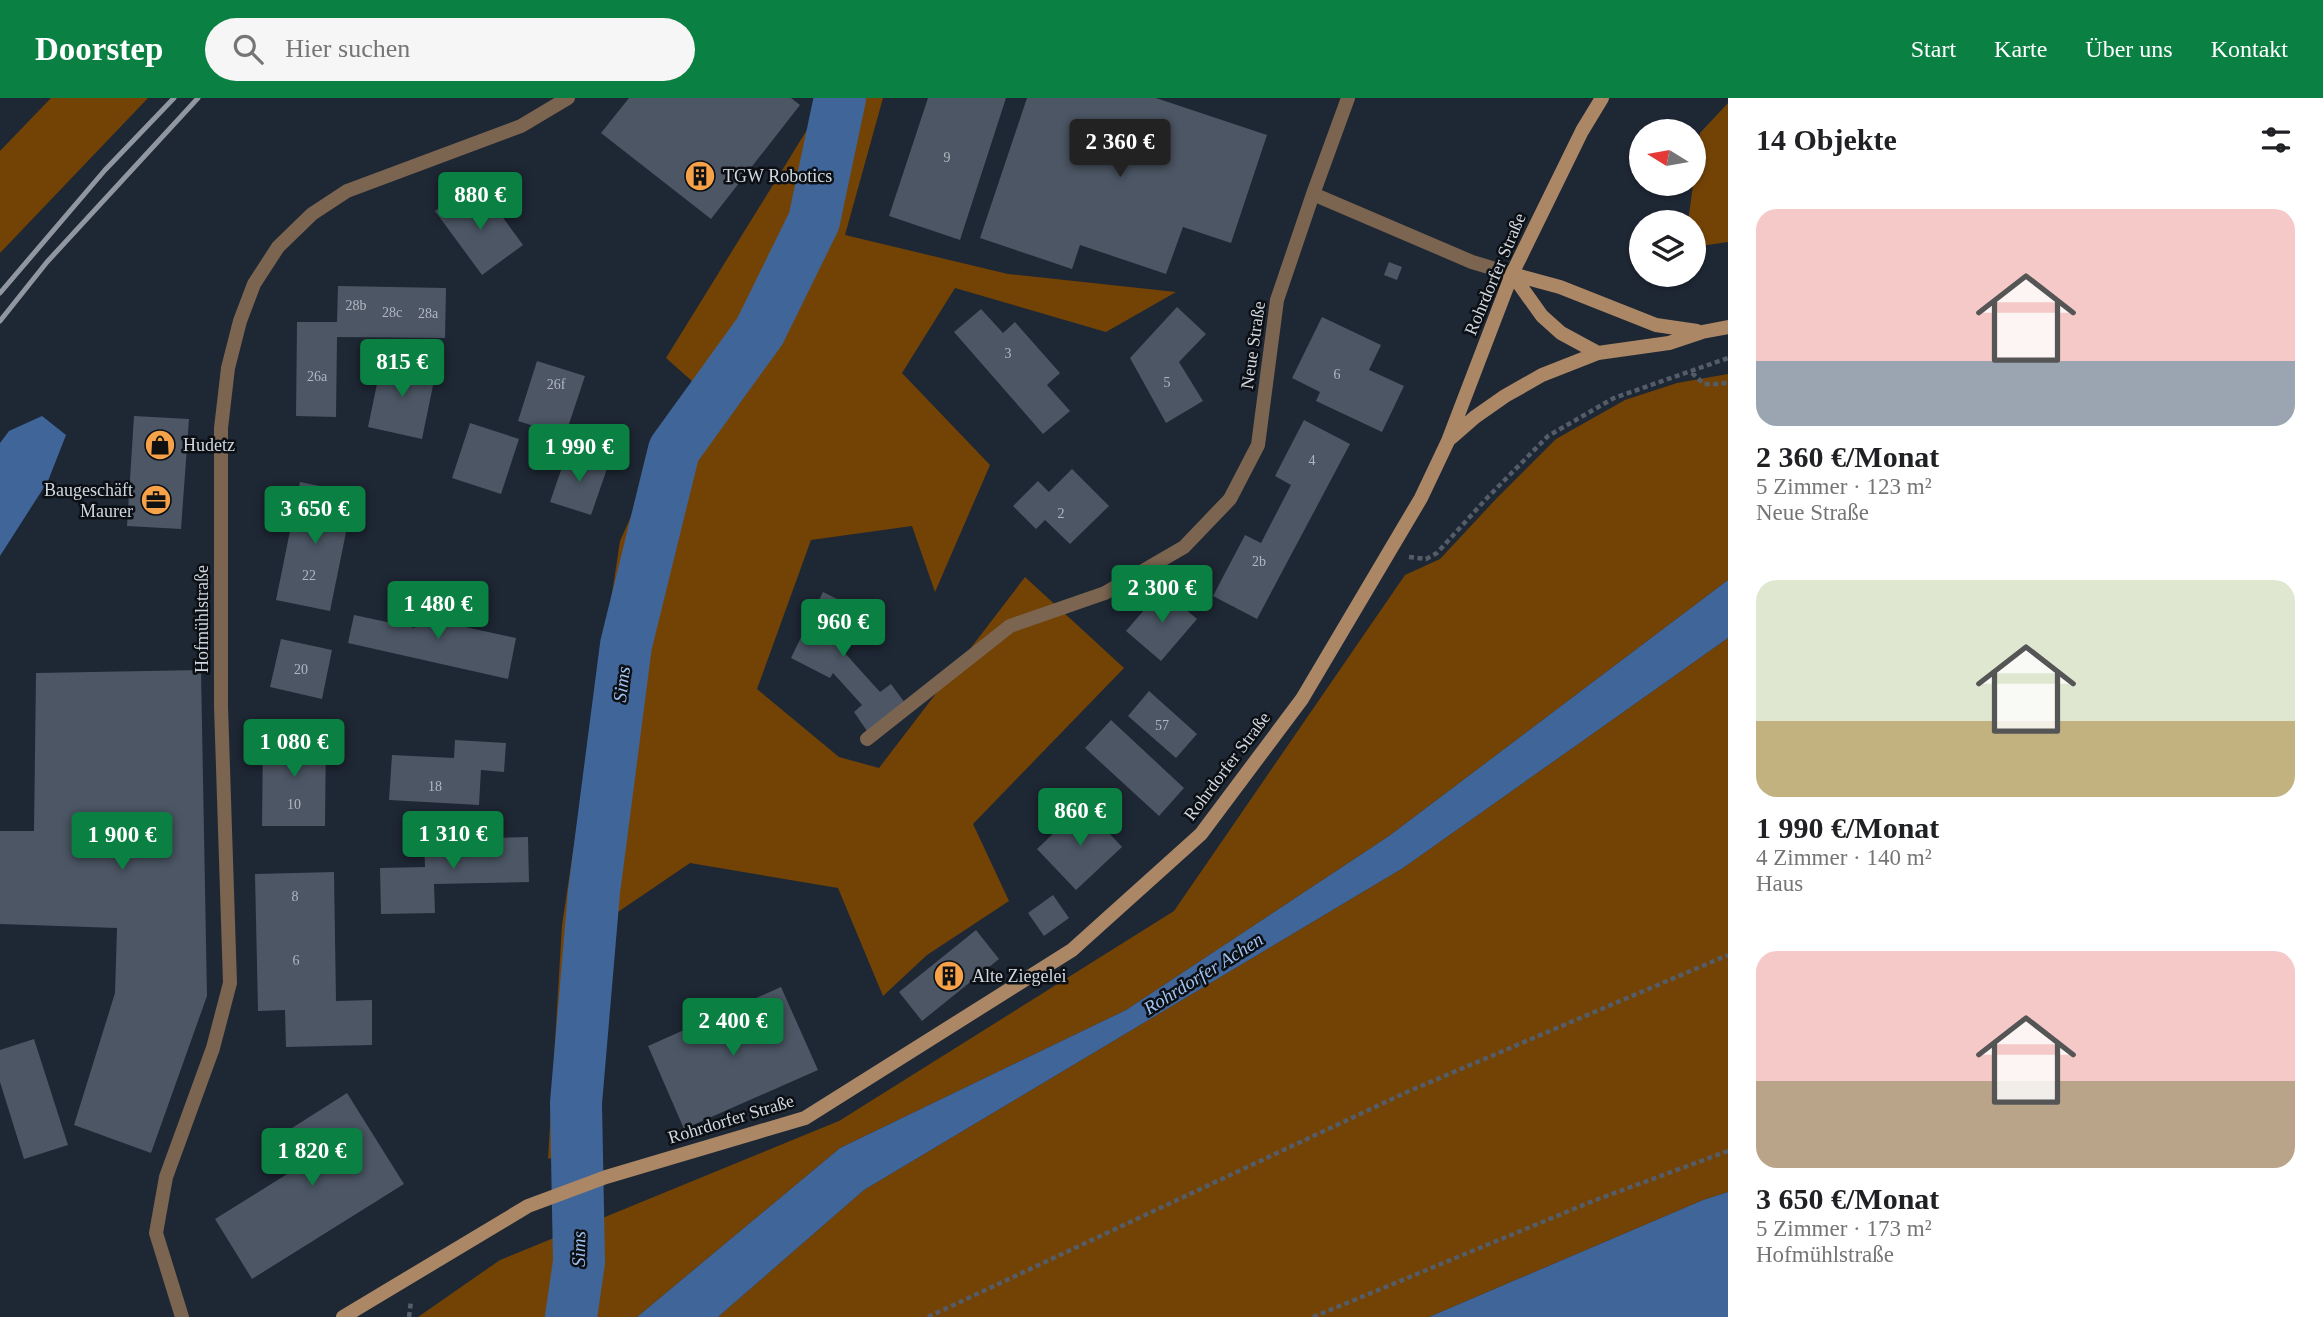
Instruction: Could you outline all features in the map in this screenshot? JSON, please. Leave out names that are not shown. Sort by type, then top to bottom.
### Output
[{"type":"main road","name":"Rohrdorfer Straße","points":[[343,1317],[528,1206],[606,1177],[805,1118],[1072,950],[1201,834],[1302,699],[1421,498],[1448,442],[1512,274],[1582,131],[1602,98]]},
{"type":"main road","points":[[1512,274],[1560,287],[1656,325],[1702,332]]},
{"type":"main road","points":[[1512,274],[1542,316],[1561,333],[1598,353]]},
{"type":"main road","points":[[1448,442],[1475,417],[1542,375],[1598,353],[1669,343],[1728,327]]},
{"type":"street","name":"Hofmühlstraße","points":[[182,1317],[156,1233],[166,1177],[214,1048],[230,983],[221,706],[222,428],[228,368],[240,321],[254,284],[278,247],[312,214],[347,191],[521,126],[568,98]]},
{"type":"street","name":"Neue Straße","points":[[867,739],[1010,626],[1105,593],[1184,547],[1230,499],[1258,445],[1277,300],[1348,98]]},
{"type":"street","points":[[1313,194],[1472,261],[1512,274]]},
{"type":"path","points":[[1388,555],[1426,559],[1437,553],[1548,436],[1614,398],[1692,373],[1728,358]]},
{"type":"path","points":[[1692,373],[1704,384],[1728,382]]},
{"type":"path","points":[[928,1317],[1406,1091],[1728,955]]},
{"type":"path","points":[[1313,1317],[1594,1201],[1728,1151]]},
{"type":"shaded area","points":[[51,98],[148,98],[0,253],[0,151]]},
{"type":"shaded area","points":[[821,98],[883,98],[845,235],[1008,274],[1176,292],[1106,332],[955,288],[902,373],[990,465],[935,592],[912,526],[811,540],[757,689],[839,757],[879,768],[1025,577],[1124,668],[973,824],[1009,901],[927,955],[883,996],[838,888],[690,863],[615,914],[592,1146],[548,1159],[562,925],[620,541],[692,381],[666,358],[818,112]]},
{"type":"shaded area","points":[[1728,103],[1728,242],[1706,245],[1706,210],[1690,210],[1692,196],[1706,196],[1706,127]]},
{"type":"shaded area","points":[[1728,374],[1728,580],[1389,836],[1126,1010],[840,1148],[637,1317],[418,1317],[500,1260],[839,1121],[1174,911],[1405,575],[1440,559],[1556,439],[1625,400],[1677,383]]},
{"type":"shaded area","points":[[1728,638],[1728,1192],[1703,1200],[1429,1317],[718,1317],[864,1190],[1403,868]]},
{"type":"water","points":[[42,416],[66,435],[48,481],[0,556],[0,443],[9,431]]},
{"type":"water","name":"Rohrdorfer Achen","points":[[1728,580],[1728,638],[1403,868],[864,1190],[718,1317],[637,1317],[840,1148],[1126,1010],[1389,836]]},
{"type":"water","points":[[1728,1192],[1728,1317],[1429,1317],[1703,1200]]},
{"type":"building","name":"TGW Robotics","points":[[629,98],[791,98],[800,105],[711,219],[601,133]]},
{"type":"building","points":[[928,98],[1006,98],[960,240],[889,216]]},
{"type":"building","points":[[1027,98],[1156,98],[1267,135],[1231,243],[1183,227],[1166,274],[1080,245],[1072,269],[980,238]]},
{"type":"building","points":[[455,196],[467,212],[488,197],[523,245],[482,275],[435,211]]},
{"type":"building","points":[[1389,262],[1402,267],[1397,280],[1384,275]]},
{"type":"building","points":[[338,286],[446,288],[445,338],[337,337],[336,417],[296,416],[297,322],[337,322]]},
{"type":"building","points":[[1177,307],[1206,334],[1179,362],[1203,401],[1166,423],[1130,358]]},
{"type":"building","points":[[981,309],[1003,333],[1015,322],[1060,373],[1047,385],[1070,411],[1043,434],[954,332]]},
{"type":"building","points":[[1322,317],[1381,345],[1369,370],[1404,386],[1382,432],[1316,401],[1320,392],[1292,378]]},
{"type":"building","points":[[382,360],[436,371],[422,439],[368,427]]},
{"type":"building","points":[[537,361],[585,376],[565,436],[518,421]]},
{"type":"building","points":[[134,416],[189,419],[181,529],[127,526]]},
{"type":"building","points":[[1304,420],[1350,444],[1257,619],[1213,596],[1245,535],[1261,543],[1291,485],[1275,476]]},
{"type":"building","points":[[470,423],[519,439],[501,494],[452,478]]},
{"type":"building","points":[[567,453],[608,466],[591,515],[550,502]]},
{"type":"building","points":[[1072,469],[1109,506],[1070,544],[1045,520],[1036,529],[1013,506],[1038,481],[1049,492]]},
{"type":"building","points":[[300,482],[354,493],[330,611],[276,600]]},
{"type":"building","points":[[1162,589],[1197,619],[1161,661],[1126,631]]},
{"type":"building","points":[[823,592],[863,612],[843,651],[880,692],[891,684],[905,703],[867,731],[854,712],[862,705],[833,673],[830,678],[791,658]]},
{"type":"building","points":[[421,602],[460,610],[456,625],[516,638],[508,679],[348,643],[354,615],[415,628]]},
{"type":"building","points":[[281,639],[332,650],[322,699],[270,687]]},
{"type":"building","points":[[201,670],[207,996],[151,1153],[74,1125],[115,993],[117,928],[0,924],[0,831],[34,831],[36,673]]},
{"type":"building","points":[[1149,691],[1197,734],[1176,758],[1128,716]]},
{"type":"building","points":[[1111,720],[1184,788],[1159,816],[1085,748]]},
{"type":"building","points":[[263,732],[326,732],[325,826],[262,826]]},
{"type":"building","points":[[455,740],[506,743],[504,772],[481,770],[479,805],[389,800],[392,755],[454,758]]},
{"type":"building","points":[[1083,805],[1122,847],[1076,890],[1037,849]]},
{"type":"building","points":[[528,837],[529,882],[434,884],[435,913],[381,914],[380,868],[425,867],[424,840]]},
{"type":"building","points":[[334,872],[336,1001],[372,1000],[372,1045],[286,1047],[285,1010],[258,1011],[255,874]]},
{"type":"building","points":[[1053,895],[1069,918],[1044,936],[1028,913]]},
{"type":"building","name":"Alte Ziegelei","points":[[976,930],[999,959],[922,1021],[899,992]]},
{"type":"building","points":[[781,987],[818,1070],[684,1129],[648,1046]]},
{"type":"building","points":[[34,1039],[68,1145],[24,1159],[0,1082],[0,1050]]},
{"type":"building","points":[[347,1093],[404,1184],[252,1279],[215,1219],[300,1166],[281,1135]]},
{"type":"waterway","name":"Sims","points":[[571,1317],[579,1262],[576,1103],[594,892],[626,645],[674,450],[760,331],[814,221],[840,98]]},
{"type":"railway","points":[[0,293],[105,170],[174,98]]},
{"type":"railway","points":[[0,321],[47,262],[198,98]]},
{"type":"place","name":"TGW Robotics","points":[[700,176]]},
{"type":"place","name":"Hudetz","points":[[160,445]]},
{"type":"place","name":"Baugeschäft Maurer","points":[[156,500]]},
{"type":"place","name":"Alte Ziegelei","points":[[949,976]]}]
